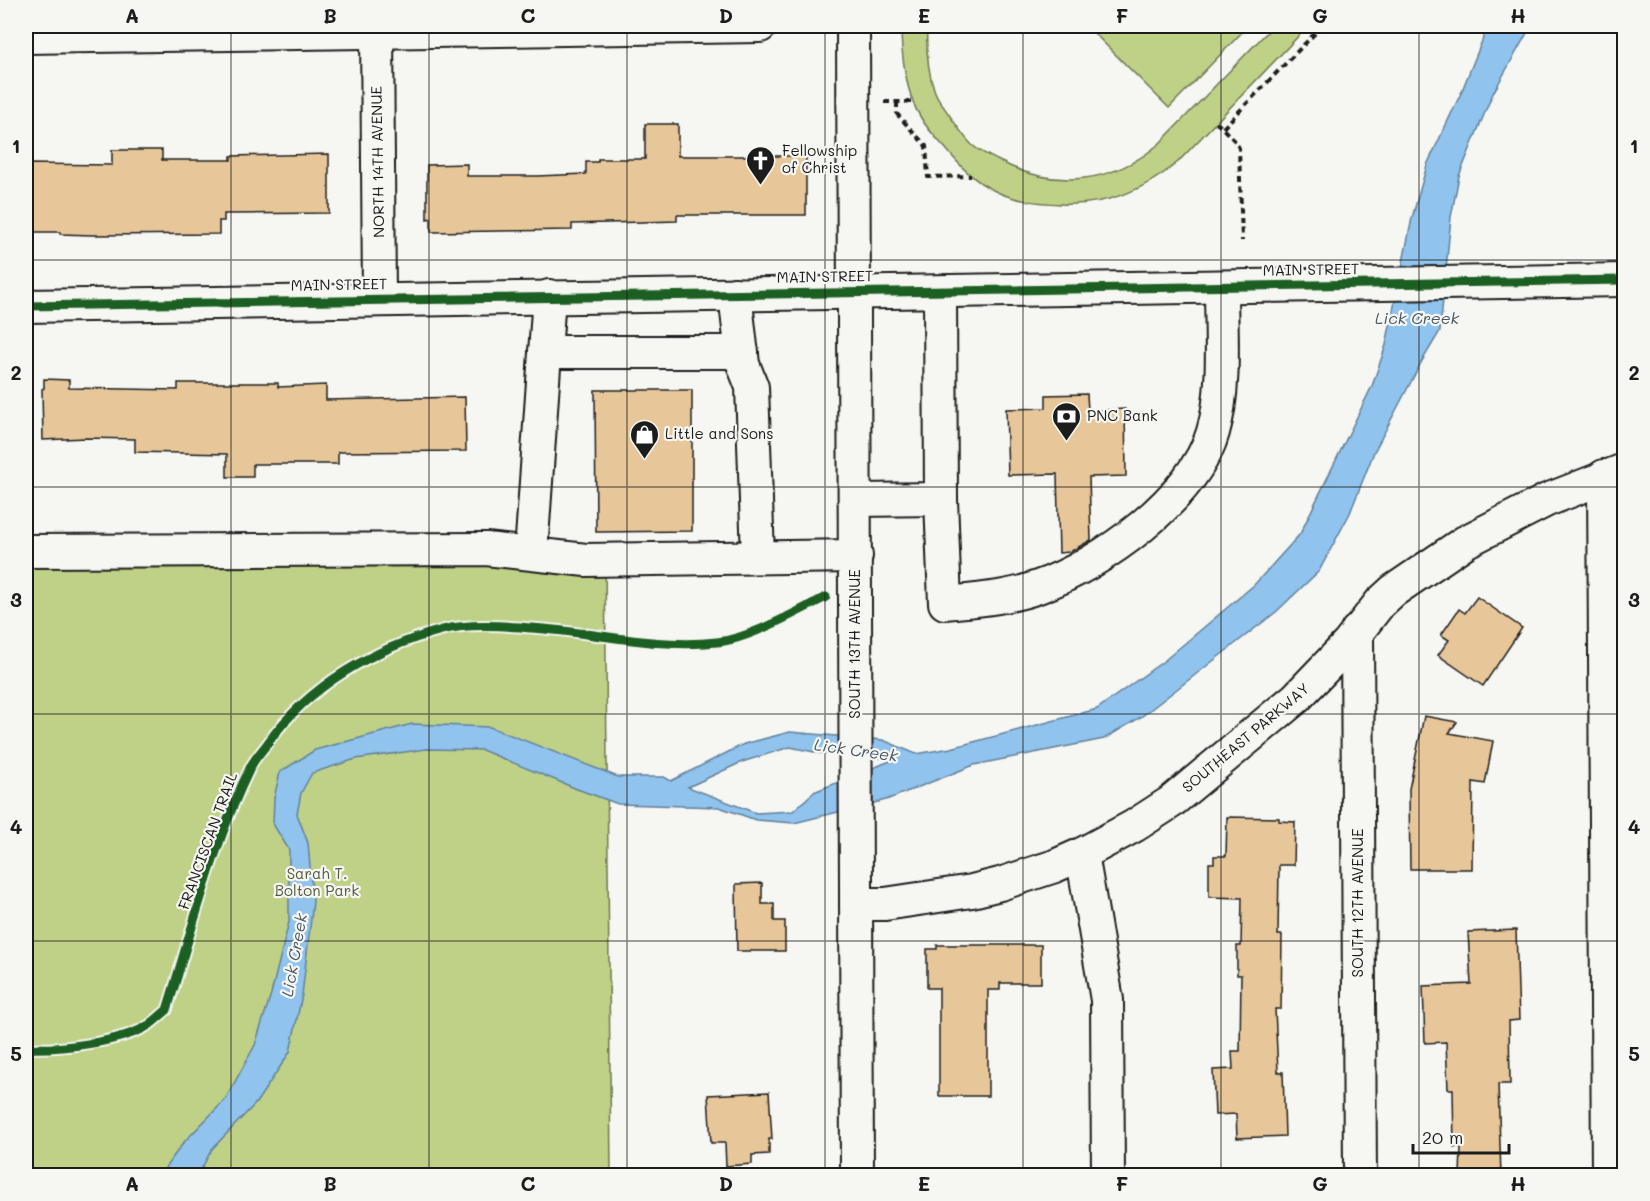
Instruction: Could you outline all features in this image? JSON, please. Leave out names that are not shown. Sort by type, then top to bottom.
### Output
[{"type":"street","points":[[26,37],[139,31],[760,26]]},
{"type":"street","name":"SOUTH 13TH AVENUE","points":[[853,26],[857,1176]]},
{"type":"street","name":"NORTH 14TH AVENUE","points":[[376,28],[379,299]]},
{"type":"street","name":"MAIN STREET","points":[[26,306],[1624,280]]},
{"type":"street","points":[[940,292],[941,499],[945,603],[993,599],[1039,587],[1090,563],[1155,516],[1194,473],[1213,432],[1220,391],[1221,287]]},
{"type":"street","points":[[735,294],[743,364],[752,387],[758,557]]},
{"type":"street","points":[[531,553],[549,296]]},
{"type":"street","points":[[545,352],[742,352]]},
{"type":"street","points":[[1608,1176],[1614,473]]},
{"type":"street","name":"SOUTHEAST PARKWAY","points":[[856,904],[885,904],[972,891],[1000,884],[1055,866],[1134,826],[1180,795],[1296,698],[1393,591],[1465,542],[1547,500],[1614,473]]},
{"type":"street","points":[[856,500],[941,499]]},
{"type":"street","points":[[26,551],[486,549],[586,560],[856,556]]},
{"type":"street","name":"SOUTH 12TH AVENUE","points":[[1357,632],[1360,1176]]},
{"type":"street","points":[[1082,854],[1107,1000],[1108,1176]]},
{"type":"path","points":[[1223,129],[1322,26]]},
{"type":"path","points":[[883,102],[914,102]]},
{"type":"path","points":[[897,102],[897,114],[927,146],[928,177],[971,176]]},
{"type":"path","points":[[1216,122],[1235,141],[1241,156],[1242,241]]},
{"type":"green space","points":[[901,26],[927,26],[928,65],[935,93],[972,145],[989,156],[1020,170],[1062,179],[1103,174],[1142,157],[1160,143],[1273,26],[1308,26],[1178,162],[1165,172],[1124,195],[1093,202],[1061,204],[1027,201],[1003,194],[981,183],[957,162],[930,131],[916,109],[905,74]]},
{"type":"green space","points":[[1087,26],[1248,26],[1169,108]]},
{"type":"green space","name":"Sarah T. Bolton Park","points":[[26,549],[605,559],[611,1175],[26,1175]]},
{"type":"water","name":"Lick Creek","points":[[1488,26],[1531,26],[1492,95],[1459,176],[1451,217],[1440,331],[1374,452],[1350,513],[1319,571],[1276,612],[1141,717],[1104,739],[974,765],[886,800],[794,823],[756,820],[719,807],[618,804],[482,750],[426,749],[356,759],[312,773],[301,793],[297,814],[308,843],[313,902],[302,995],[290,1052],[256,1103],[212,1149],[198,1175],[159,1176],[184,1142],[225,1100],[255,1045],[271,994],[289,922],[289,850],[273,824],[274,798],[280,772],[315,750],[412,724],[490,727],[618,777],[664,777],[671,781],[744,744],[790,732],[883,740],[916,754],[951,748],[1097,709],[1165,660],[1254,585],[1300,534],[1372,386],[1386,345],[1412,218],[1427,165],[1461,93]],"holes":[[[790,747],[819,753],[895,759],[814,792],[793,811],[756,813],[688,787],[742,762]]]},
{"type":"building","points":[[645,124],[678,124],[678,156],[806,156],[806,215],[677,215],[677,221],[572,224],[572,230],[431,232],[431,218],[427,219],[427,165],[467,164],[467,176],[586,174],[586,162],[598,162],[598,159],[645,159]]},
{"type":"building","points":[[112,150],[162,150],[162,160],[231,160],[231,156],[329,154],[329,213],[224,214],[224,221],[219,221],[219,234],[93,235],[26,232],[26,164],[112,165]]},
{"type":"building","points":[[44,379],[69,380],[69,388],[178,390],[178,383],[278,383],[278,387],[326,385],[326,400],[465,397],[466,451],[338,452],[338,464],[253,464],[253,477],[227,477],[227,454],[135,452],[135,439],[43,440],[42,389]]},
{"type":"building","name":"Little and Sons","points":[[595,390],[692,390],[692,531],[596,532]]},
{"type":"building","name":"PNC Bank","points":[[1087,394],[1088,411],[1125,409],[1126,476],[1089,477],[1091,540],[1070,552],[1059,553],[1057,474],[1008,475],[1006,409],[1046,408],[1046,395]]},
{"type":"building","points":[[1477,597],[1522,628],[1483,686],[1438,655],[1449,640],[1441,635],[1459,609],[1465,613]]},
{"type":"building","points":[[1424,716],[1457,722],[1449,733],[1493,741],[1485,784],[1473,782],[1472,869],[1410,869],[1409,789]]},
{"type":"building","points":[[1227,817],[1279,818],[1279,821],[1295,822],[1294,865],[1279,865],[1278,935],[1282,935],[1281,1009],[1275,1009],[1278,1072],[1283,1072],[1285,1136],[1237,1138],[1236,1114],[1215,1115],[1213,1070],[1233,1069],[1232,1051],[1240,1051],[1241,975],[1237,975],[1237,946],[1241,946],[1242,898],[1209,897],[1209,863],[1214,863],[1214,856],[1226,856]]},
{"type":"building","points":[[762,883],[762,904],[774,904],[774,921],[785,921],[785,951],[737,951],[736,884]]},
{"type":"building","points":[[1516,930],[1519,1020],[1509,1021],[1510,1084],[1498,1084],[1501,1176],[1460,1176],[1461,1147],[1454,1147],[1453,1089],[1448,1089],[1446,1042],[1425,1043],[1423,986],[1471,984],[1468,932]]},
{"type":"building","points":[[937,945],[1041,945],[1041,983],[1000,983],[1000,990],[988,990],[988,1096],[939,1096],[939,988],[927,988],[927,949],[937,949]]},
{"type":"building","points":[[769,1092],[772,1139],[769,1139],[769,1154],[752,1155],[752,1164],[726,1166],[725,1143],[711,1143],[708,1095]]},
{"type":"cycle path","points":[[26,306],[1624,280]]},
{"type":"cycle path","name":"FRANCISCAN TRAIL","points":[[26,1048],[55,1048],[89,1044],[123,1036],[149,1025],[167,1010],[215,855],[253,763],[302,704],[344,672],[392,647],[417,638],[442,630],[475,626],[555,630],[648,642],[694,644],[730,640],[758,630],[826,597]]},
{"type":"place","name":"Fellowship of Christ","points":[[761,186]]},
{"type":"place","name":"PNC Bank","points":[[1066,442]]},
{"type":"place","name":"Little and Sons","points":[[644,460]]}]
